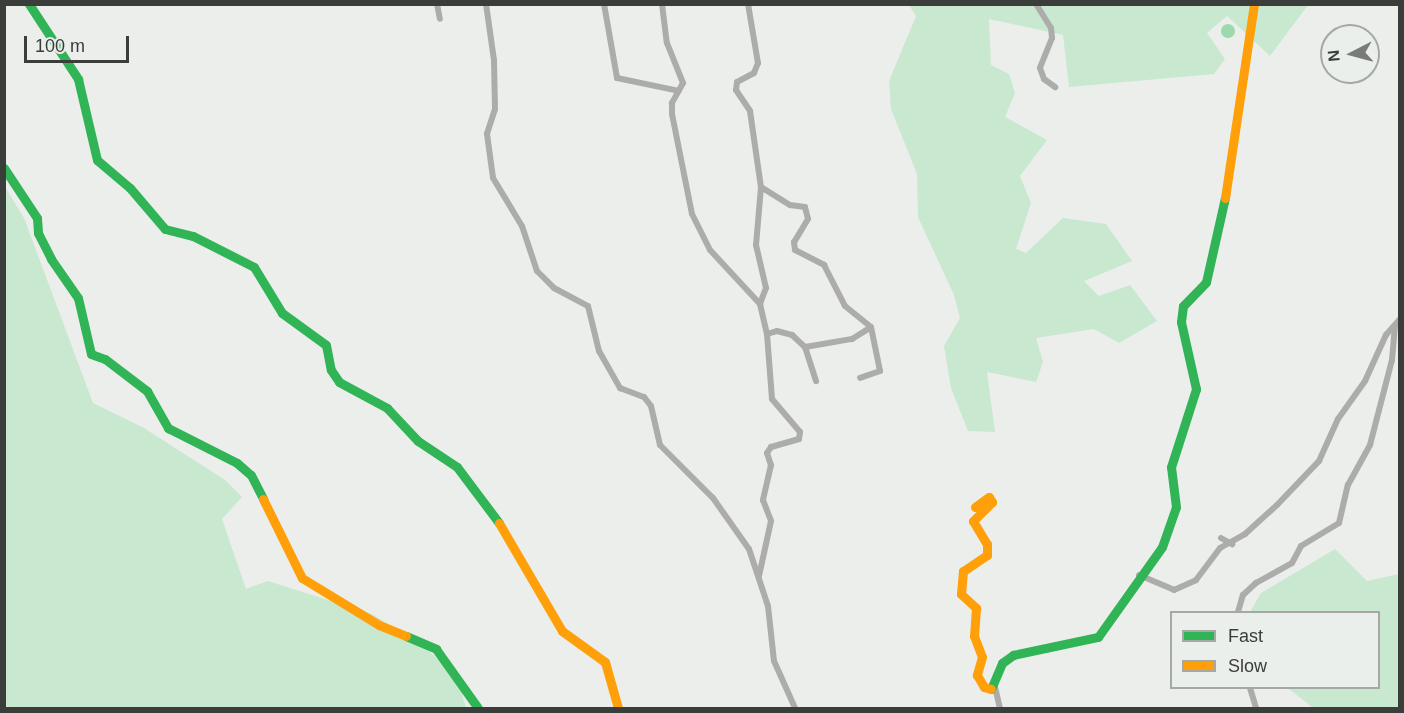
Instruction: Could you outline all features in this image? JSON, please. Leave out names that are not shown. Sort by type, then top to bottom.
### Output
[{"type":"street","points":[[29,4],[78,79],[97,160],[130,188],[165,229],[193,236],[254,267],[282,313],[326,345],[331,356],[331,370],[339,382],[387,408],[418,441],[457,466],[495,516],[562,631],[605,662],[618,708]]},
{"type":"street","points":[[436,4],[440,19]]},
{"type":"street","points":[[486,4],[494,60],[495,109],[487,134],[493,178],[522,226],[537,271],[554,288],[588,306],[599,351],[620,388],[644,397],[651,406],[660,445],[713,498],[749,549],[768,606],[774,661],[795,708]]},
{"type":"street","points":[[604,4],[617,78],[679,91]]},
{"type":"street","points":[[662,4],[667,43],[683,83],[672,104],[672,114],[692,214],[710,250],[760,304],[767,334],[772,399],[800,432],[798,439],[771,447],[767,453],[771,465],[763,500],[771,521],[759,577]]},
{"type":"street","points":[[748,4],[758,63],[754,73],[737,82],[736,90],[750,111],[761,187],[756,245],[766,288],[760,304]]},
{"type":"street","points":[[1036,4],[1051,28],[1052,38],[1041,58],[1040,68],[1044,79],[1055,87]]},
{"type":"street","points":[[975,507],[989,497],[992,502],[973,520],[987,544],[987,555],[963,571],[961,594],[976,608],[974,636],[982,657],[977,675],[984,687],[993,690],[1002,663],[1013,655],[1067,642],[1084,643],[1098,637],[1138,575],[1162,547],[1176,507],[1171,467],[1196,389],[1180,322],[1184,306],[1206,282],[1230,178],[1254,4]]},
{"type":"street","points":[[4,168],[37,218],[38,233],[51,259],[78,298],[91,354],[105,359],[147,392],[168,428],[237,463],[251,475],[302,578],[379,625],[436,650],[477,708]]},
{"type":"street","points":[[761,187],[790,205],[805,207],[808,219],[794,242],[795,250],[824,264],[845,306],[871,327],[880,371],[860,378]]},
{"type":"street","points":[[1138,575],[1174,590],[1196,580],[1220,548],[1232,544],[1319,461],[1338,419],[1365,381],[1386,335],[1400,319]]},
{"type":"street","points":[[1238,611],[1243,595],[1256,583],[1292,563],[1301,546],[1339,523],[1348,485],[1370,445],[1392,360],[1395,326]]},
{"type":"street","points":[[805,347],[852,339],[871,327]]},
{"type":"street","points":[[767,334],[777,331],[792,335],[805,347],[816,381]]},
{"type":"street","points":[[1221,538],[1232,544]]},
{"type":"street","points":[[995,684],[1000,708]]},
{"type":"street","points":[[1251,689],[1256,708]]},
{"type":"shaded area","points":[[909,5],[1308,5],[1270,56],[1227,16],[1207,33],[1225,59],[1214,74],[1069,87],[1063,35],[989,19],[991,65],[1009,74],[1015,93],[1005,117],[1047,140],[1020,176],[1031,203],[1016,249],[1026,253],[1063,218],[1106,224],[1132,261],[1084,281],[1099,296],[1130,285],[1157,321],[1119,343],[1094,329],[1036,338],[1043,362],[1036,382],[987,372],[995,432],[968,431],[951,388],[944,346],[960,318],[954,295],[918,217],[917,174],[891,109],[889,81],[916,16]]},
{"type":"shaded area","points":[[1225,24],[1231,24],[1235,31],[1231,38],[1225,38],[1221,34],[1221,28]]},
{"type":"shaded area","points":[[4,185],[24,218],[93,403],[144,428],[225,480],[242,497],[222,519],[246,589],[268,581],[372,614],[426,648],[457,677],[466,708],[5,708]]},
{"type":"shaded area","points":[[1335,549],[1367,581],[1399,574],[1399,708],[1313,708],[1289,689],[1380,689],[1380,611],[1251,611],[1261,593]]},
{"type":"traffic: fast","points":[[29,4],[78,79],[97,160],[130,188],[165,229],[193,236],[254,267],[282,313],[326,345],[331,370],[339,382],[387,408],[418,441],[457,467],[499,523]]},
{"type":"traffic: fast","points":[[4,168],[37,218],[38,233],[51,259],[78,298],[91,354],[105,359],[147,391],[168,428],[237,463],[251,475],[263,499]]},
{"type":"traffic: fast","points":[[991,689],[1002,663],[1013,655],[1098,637],[1162,547],[1176,507],[1171,467],[1196,389],[1181,322],[1183,306],[1206,282],[1225,198]]},
{"type":"traffic: fast","points":[[406,636],[436,649],[478,708]]},
{"type":"traffic: slow","points":[[1225,198],[1254,4]]},
{"type":"traffic: slow","points":[[975,507],[989,497],[992,502],[973,521],[987,544],[987,555],[963,571],[961,594],[976,608],[974,636],[982,657],[977,675],[984,687],[991,689]]},
{"type":"traffic: slow","points":[[263,499],[302,578],[379,625],[406,636]]},
{"type":"traffic: slow","points":[[499,523],[562,631],[605,662],[618,708]]}]
